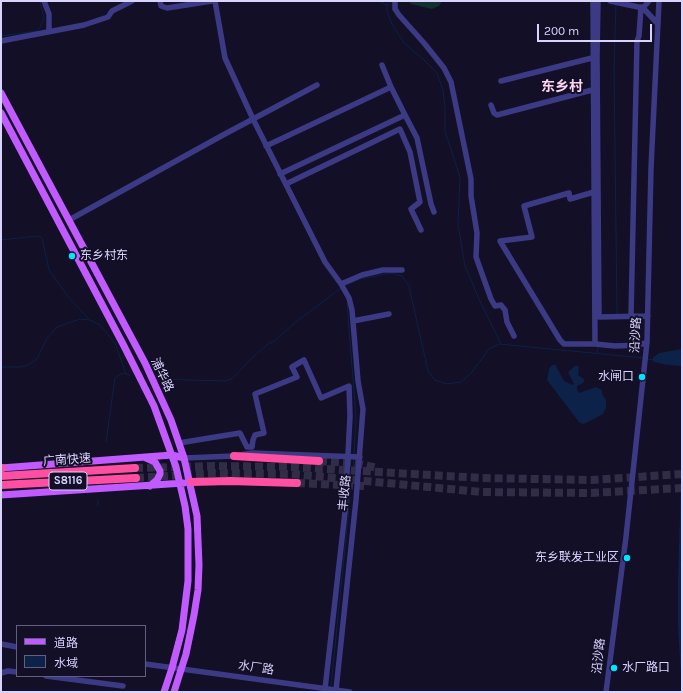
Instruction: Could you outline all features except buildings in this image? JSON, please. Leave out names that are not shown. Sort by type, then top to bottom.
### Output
[{"type":"highway","points":[[234,456],[319,461]]},
{"type":"highway","name":"广南快速","points":[[1,470],[135,468]]},
{"type":"highway","name":"广南快速","points":[[1,485],[136,478]]},
{"type":"highway","points":[[191,482],[230,481],[297,483]]},
{"type":"main road","name":"浦华路","points":[[1,93],[152,378],[180,443],[191,482],[197,516],[199,565],[194,615],[182,669],[174,692]]},
{"type":"main road","name":"浦华路","points":[[1,113],[140,377],[154,406],[172,455],[185,506],[188,530],[189,564],[182,630],[164,692]]},
{"type":"main road","points":[[1,470],[83,461],[172,455],[184,458]]},
{"type":"main road","points":[[144,457],[155,462],[160,471],[157,480],[149,486]]},
{"type":"main road","points":[[1,495],[180,484],[191,482]]},
{"type":"street","points":[[44,1],[49,14],[50,32]]},
{"type":"street","points":[[1,41],[84,25],[108,17],[112,11],[132,1]]},
{"type":"street","points":[[160,1],[161,6],[167,8],[214,1]]},
{"type":"street","name":"丰收路","points":[[214,1],[225,58],[266,146],[325,262],[349,298],[353,321],[358,380],[364,409],[360,457],[330,690]]},
{"type":"street","points":[[395,1],[395,9],[399,15],[434,56],[448,75],[451,82],[472,179],[471,196],[477,233],[476,257],[494,306],[501,304],[505,310],[507,322],[514,336]]},
{"type":"street","points":[[593,1],[592,90],[595,344]]},
{"type":"street","points":[[598,1],[597,65],[599,317],[648,316]]},
{"type":"street","points":[[610,1],[642,7],[658,24]]},
{"type":"street","points":[[631,316],[636,48],[639,36],[642,7],[649,1]]},
{"type":"street","name":"沿沙路","points":[[606,692],[647,342],[651,168],[659,1]]},
{"type":"street","points":[[500,81],[592,58]]},
{"type":"street","points":[[382,65],[391,87],[417,138],[434,212]]},
{"type":"street","points":[[69,220],[223,134],[317,85]]},
{"type":"street","points":[[266,146],[391,87]]},
{"type":"street","points":[[491,105],[494,113],[497,115],[592,90]]},
{"type":"street","points":[[280,174],[405,114]]},
{"type":"street","points":[[286,184],[395,131],[400,130],[410,152],[420,202],[412,209],[421,230]]},
{"type":"street","points":[[407,146],[418,142]]},
{"type":"street","points":[[594,192],[570,199],[569,193],[524,206],[532,237],[500,241],[560,340],[564,344],[595,344],[615,346],[640,345],[647,342]]},
{"type":"street","points":[[341,284],[362,275],[383,270],[402,270]]},
{"type":"street","points":[[353,321],[389,314]]},
{"type":"street","points":[[180,443],[240,433],[247,447],[252,446],[255,435],[264,433],[255,394],[297,377],[292,367],[304,360],[321,398],[349,386],[350,416],[345,512],[330,690]]},
{"type":"street","points":[[184,458],[234,456],[252,453],[360,457]]},
{"type":"street","points":[[1,644],[16,646]]},
{"type":"street","points":[[146,664],[172,668]]},
{"type":"street","name":"水厂路","points":[[172,668],[350,692]]},
{"type":"street","points":[[1,669],[16,672]]},
{"type":"street","points":[[1,673],[8,671]]},
{"type":"street","points":[[54,677],[123,686]]},
{"type":"green space","points":[[408,1],[442,1],[439,6],[432,9],[411,4]]},
{"type":"water","points":[[682,349],[682,366],[654,362],[652,359],[659,353]]},
{"type":"water","points":[[555,364],[564,381],[573,385],[574,384],[568,372],[576,365],[579,367],[578,375],[584,379],[584,381],[577,386],[579,393],[596,387],[602,390],[602,394],[606,400],[606,408],[603,414],[583,424],[579,422],[547,380],[549,369]]},
{"type":"water","points":[[682,447],[682,692],[678,627],[678,579]]},
{"type":"waterway","points":[[1,36],[37,31],[44,19],[40,1]]},
{"type":"waterway","points":[[377,1],[387,5],[387,12],[392,24],[404,43],[437,73],[443,90],[445,131],[460,177],[458,225],[465,266],[501,344]]},
{"type":"waterway","points":[[387,5],[389,1]]},
{"type":"waterway","points":[[616,5],[614,67],[617,314]]},
{"type":"waterway","points":[[1,240],[37,236],[42,238],[49,270],[70,299],[89,319]]},
{"type":"waterway","points":[[344,286],[360,279],[392,273],[402,276],[409,286],[428,371],[435,380],[447,384],[461,382],[472,372],[489,349],[499,344],[644,358]]},
{"type":"waterway","points":[[156,379],[226,381],[233,378],[268,344],[276,340],[292,325],[341,288]]},
{"type":"waterway","points":[[347,303],[356,418],[354,455]]},
{"type":"waterway","points":[[1,367],[21,367],[28,365],[37,359],[47,338],[57,327],[80,319],[90,320],[100,325],[115,343],[126,374],[130,376]]},
{"type":"waterway","points":[[597,353],[598,347]]},
{"type":"waterway","points":[[647,359],[653,360]]},
{"type":"waterway","points":[[106,442],[115,378],[122,373],[126,374]]},
{"type":"waterway","points":[[331,686],[354,458]]},
{"type":"waterway","points":[[98,500],[98,505]]},
{"type":"tunnel","points":[[319,461],[355,463],[378,468]]},
{"type":"tunnel","points":[[135,468],[214,466],[292,467],[482,478],[592,480],[682,474]]},
{"type":"tunnel","points":[[136,478],[214,473],[292,474],[481,492],[591,493],[682,488]]},
{"type":"tunnel","points":[[297,483],[364,486]]},
{"type":"place","name":"东乡村东","points":[[72,256]]},
{"type":"place","name":"水闸口","points":[[642,377]]},
{"type":"place","name":"东乡联发工业区","points":[[627,558]]},
{"type":"place","name":"水厂路口","points":[[614,668]]},
{"type":"district","name":"东乡村","points":[[562,87]]}]
